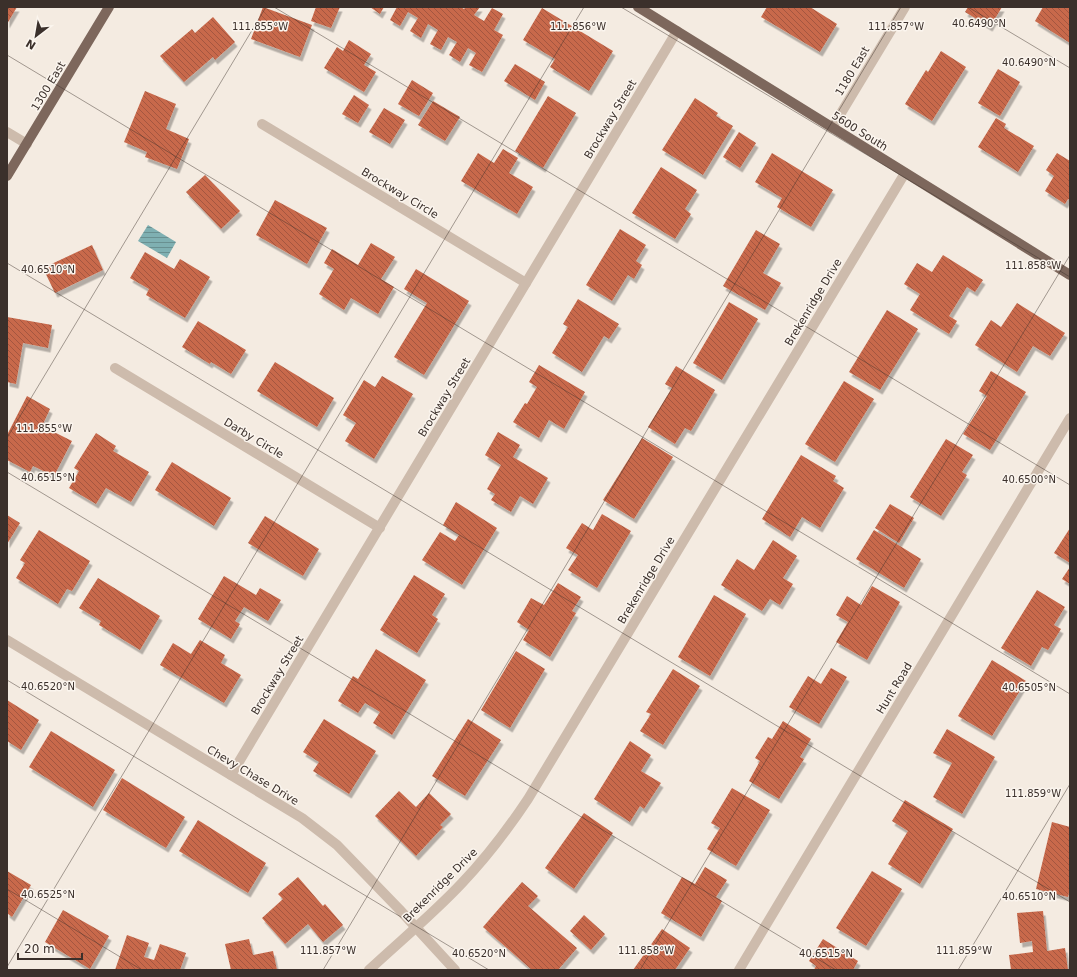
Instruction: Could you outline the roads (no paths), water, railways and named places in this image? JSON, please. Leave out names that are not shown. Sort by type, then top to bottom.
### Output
[{"type":"main road","name":"1300 East","points":[[7,176],[109,7]]},
{"type":"main road","name":"5600 South","points":[[638,7],[1070,275]]},
{"type":"street","name":"1180 East","points":[[832,128],[905,7]]},
{"type":"street","name":"Brockway Street","points":[[231,775],[677,31]]},
{"type":"street","name":"Brockway Circle","points":[[262,124],[526,283]]},
{"type":"street","points":[[7,132],[27,144]]},
{"type":"street","name":"Brekenridge Drive","points":[[369,970],[462,883],[486,857],[508,829],[528,799],[905,173]]},
{"type":"street","name":"Darby Circle","points":[[115,368],[380,528]]},
{"type":"street","name":"Hunt Road","points":[[739,970],[1070,418]]},
{"type":"street","name":"Chevy Chase Drive","points":[[7,640],[302,818],[323,833],[350,858],[455,970]]},
{"type":"water","points":[[148,225],[176,242],[167,258],[138,241]]}]
